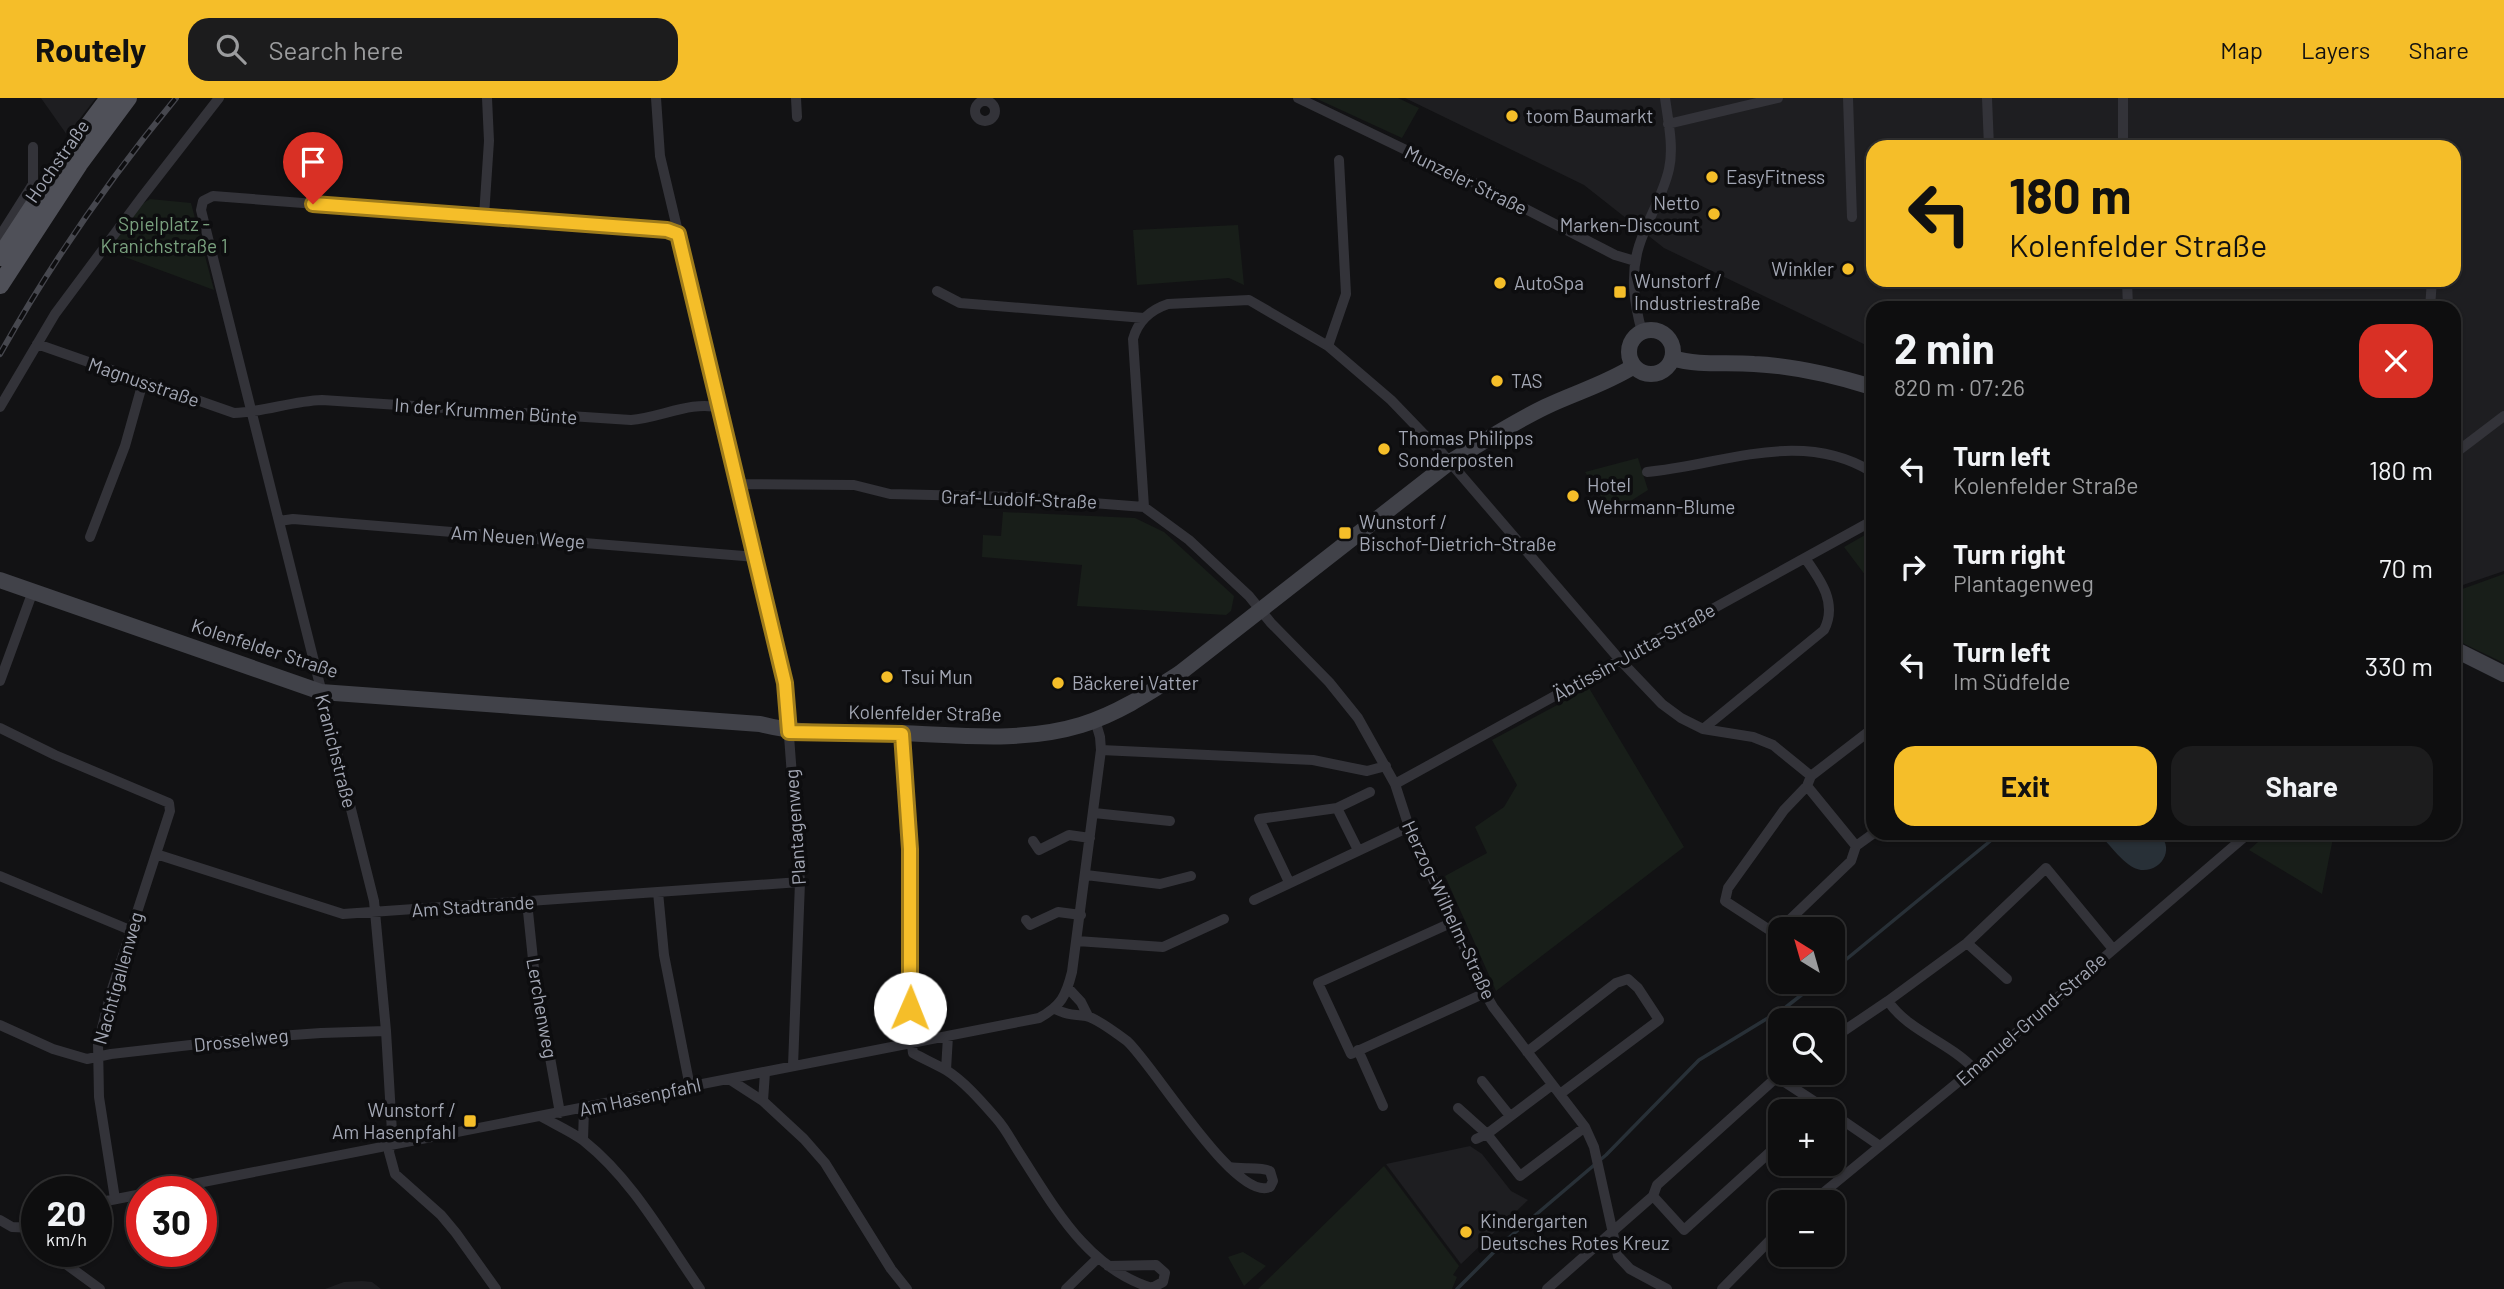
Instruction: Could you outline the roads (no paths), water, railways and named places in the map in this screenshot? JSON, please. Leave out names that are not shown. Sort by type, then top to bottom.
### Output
[{"type":"main road","name":"Hochstraße","points":[[0,257],[68,153],[109,98]]},
{"type":"main road","name":"Hochstraße","points":[[0,285],[79,164],[128,98]]},
{"type":"main road","points":[[1656,331],[1668,338],[1672,358],[1664,369],[1652,374],[1639,370],[1630,360],[1632,340],[1642,332],[1656,331]]},
{"type":"main road","points":[[1672,358],[1696,363],[1784,366],[1820,372],[1866,385]]},
{"type":"main road","name":"Kolenfelder Straße","points":[[0,580],[321,692],[760,724],[789,732],[962,736],[1026,734],[1068,729],[1136,701],[1180,673],[1450,462],[1544,408],[1605,382],[1634,366]]},
{"type":"main road","points":[[2461,652],[2504,674]]},
{"type":"street","points":[[0,407],[55,314],[219,98]]},
{"type":"street","points":[[488,98],[489,141],[484,216],[667,230],[678,234]]},
{"type":"street","name":"Plantagenweg","points":[[656,98],[660,156],[785,683],[800,882],[793,1066]]},
{"type":"street","points":[[796,98],[797,117]]},
{"type":"street","name":"Munzeler Straße","points":[[1297,98],[1491,191],[1615,255],[1635,261]]},
{"type":"street","points":[[1642,332],[1633,282],[1635,261],[1670,166],[1665,98]]},
{"type":"street","points":[[1668,124],[1778,98]]},
{"type":"street","points":[[1848,98],[1852,217]]},
{"type":"street","points":[[1987,98],[1989,140]]},
{"type":"street","points":[[2123,98],[2123,140]]},
{"type":"street","points":[[0,236],[33,184],[33,147]]},
{"type":"street","points":[[1328,346],[1346,294],[1339,160]]},
{"type":"street","name":"Kranichstraße","points":[[484,216],[213,196],[203,201],[201,210],[375,913],[392,1132],[389,1152],[395,1174],[449,1224],[496,1289]]},
{"type":"street","points":[[937,291],[960,303],[1144,318]]},
{"type":"street","points":[[1261,610],[1189,540],[1143,507],[1133,339],[1144,318],[1157,307],[1168,304],[1249,300],[1328,346],[1391,400],[1450,462],[1620,660],[1662,704],[1703,729],[1753,737],[1773,745],[1809,781],[1856,846]]},
{"type":"street","name":"Magnusstraße","points":[[37,344],[234,413],[252,412]]},
{"type":"street","points":[[90,537],[125,446],[143,382]]},
{"type":"street","name":"In der Krummen Bünte","points":[[252,412],[300,400],[322,400],[631,421],[708,405],[720,408]]},
{"type":"street","points":[[2461,449],[2504,416]]},
{"type":"street","points":[[1647,472],[1698,466],[1759,452],[1787,450],[1820,453],[1866,470]]},
{"type":"street","name":"Graf-Ludolf-Straße","points":[[739,484],[854,485],[890,494],[1015,497],[1143,507]]},
{"type":"street","name":"Am Neuen Wege","points":[[279,521],[293,519],[756,556]]},
{"type":"street","name":"Äbtissin-Jutta-Straße","points":[[1395,784],[1866,524]]},
{"type":"street","points":[[1703,729],[1824,630],[1829,621],[1829,599],[1821,581],[1805,558]]},
{"type":"street","points":[[0,681],[33,591]]},
{"type":"street","name":"Herzog-Wilhelm-Straße","points":[[1261,610],[1329,682],[1358,718],[1395,784],[1409,827],[1485,993],[1585,1127],[1596,1154],[1618,1256],[1623,1263],[1666,1289]]},
{"type":"street","points":[[1088,1016],[1070,1016],[1055,1009],[1068,988],[1081,915],[1101,750],[1095,720]]},
{"type":"street","name":"Nachtigallenweg","points":[[0,728],[55,755],[169,803],[170,811],[130,930],[98,1044],[103,1129],[115,1199]]},
{"type":"street","points":[[902,734],[910,849],[912,1053],[958,1079],[998,1120],[1060,1219],[1098,1258],[1120,1276],[1152,1288],[1163,1282],[1165,1273],[1156,1265],[1108,1266]]},
{"type":"street","points":[[1866,734],[1809,781],[1784,810],[1728,888],[1725,901],[1771,931],[1777,931],[1851,861],[1856,846],[1866,839]]},
{"type":"street","points":[[1101,750],[1313,760],[1367,771],[1386,766]]},
{"type":"street","points":[[1289,882],[1259,819],[1337,808],[1370,792]]},
{"type":"street","points":[[1337,808],[1358,850]]},
{"type":"street","points":[[1094,813],[1170,821]]},
{"type":"street","points":[[1254,900],[1409,827]]},
{"type":"street","points":[[1033,841],[1039,850],[1069,835],[1090,838]]},
{"type":"street","name":"Emanuel-Grund-Straße","points":[[1827,1190],[1974,1069],[2241,840]]},
{"type":"street","name":"Am Stadtrande","points":[[156,854],[343,914],[800,882]]},
{"type":"street","points":[[1845,1030],[1967,943],[2046,868],[2113,949]]},
{"type":"street","points":[[1086,874],[1160,884],[1191,876]]},
{"type":"street","points":[[0,876],[130,930]]},
{"type":"street","points":[[658,892],[664,955],[690,1087]]},
{"type":"street","name":"Lerchenweg","points":[[527,902],[534,969],[560,1113]]},
{"type":"street","points":[[1026,920],[1030,925],[1058,912],[1081,915]]},
{"type":"street","points":[[1077,941],[1163,947],[1224,919]]},
{"type":"street","points":[[1453,922],[1318,983],[1351,1054],[1485,993]]},
{"type":"street","points":[[1967,943],[2007,979]]},
{"type":"street","points":[[1482,1137],[1659,1020],[1638,988],[1628,979],[1616,983],[1527,1052]]},
{"type":"street","points":[[1068,988],[1081,1002],[1088,1016],[1125,1039],[1137,1050],[1199,1134],[1229,1167]]},
{"type":"street","points":[[1888,1001],[1896,1013],[1962,1056],[1974,1069]]},
{"type":"street","name":"Am Hasenpfahl","points":[[217,1179],[1027,1021],[1055,1009]]},
{"type":"street","points":[[0,1025],[76,1057],[97,1059]]},
{"type":"street","name":"Drosselweg","points":[[97,1059],[111,1054],[252,1038],[321,1032],[386,1031]]},
{"type":"street","points":[[946,1070],[948,1036]]},
{"type":"street","points":[[1358,1051],[1383,1106]]},
{"type":"street","points":[[763,1101],[765,1072]]},
{"type":"street","points":[[1547,1289],[1653,1196],[1657,1185],[1777,1077],[1808,1099]]},
{"type":"street","points":[[729,1079],[763,1101],[804,1139],[825,1163],[893,1272],[907,1289]]},
{"type":"street","points":[[1482,1081],[1510,1116]]},
{"type":"street","points":[[1458,1108],[1520,1176],[1585,1127]]},
{"type":"street","points":[[583,1140],[584,1109]]},
{"type":"street","points":[[542,1117],[583,1140],[620,1177],[700,1289]]},
{"type":"street","points":[[1845,1124],[1880,1146]]},
{"type":"street","points":[[1653,1196],[1684,1230],[1768,1154]]},
{"type":"street","points":[[112,1200],[126,1197]]},
{"type":"street","points":[[0,1220],[12,1227],[21,1228]]},
{"type":"street","points":[[1722,1289],[1768,1242]]},
{"type":"street","points":[[1066,1289],[1098,1258]]},
{"type":"street","points":[[70,1267],[100,1289]]},
{"type":"waterway","points":[[1845,960],[1991,840]]},
{"type":"waterway","points":[[1457,1289],[1505,1241],[1606,1155],[1699,1060],[1803,994]]},
{"type":"railway","points":[[0,354],[82,222],[176,98]]},
{"type":"place","name":"toom Baumarkt","points":[[1512,116]]},
{"type":"place","name":"EasyFitness","points":[[1712,177]]},
{"type":"place","name":"Netto Marken-Discount","points":[[1714,214]]},
{"type":"place","name":"Winkler","points":[[1848,269]]},
{"type":"place","name":"AutoSpa","points":[[1500,283]]},
{"type":"place","name":"Wunstorf / Industriestraße","points":[[1620,292]]},
{"type":"place","name":"TAS","points":[[1497,381]]},
{"type":"place","name":"Thomas Philipps Sonderposten","points":[[1384,449]]},
{"type":"place","name":"Hotel Wehrmann-Blume","points":[[1573,496]]},
{"type":"place","name":"Wunstorf / Bischof-Dietrich-Straße","points":[[1345,533]]},
{"type":"place","name":"Tsui Mun","points":[[887,677]]},
{"type":"place","name":"Bäckerei Vatter","points":[[1058,683]]},
{"type":"place","name":"Wunstorf / Am Hasenpfahl","points":[[470,1121]]},
{"type":"place","name":"Kindergarten Deutsches Rotes Kreuz","points":[[1466,1232]]},
{"type":"park label","name":"Spielplatz - Kranichstraße 1","points":[[164,235]]}]
